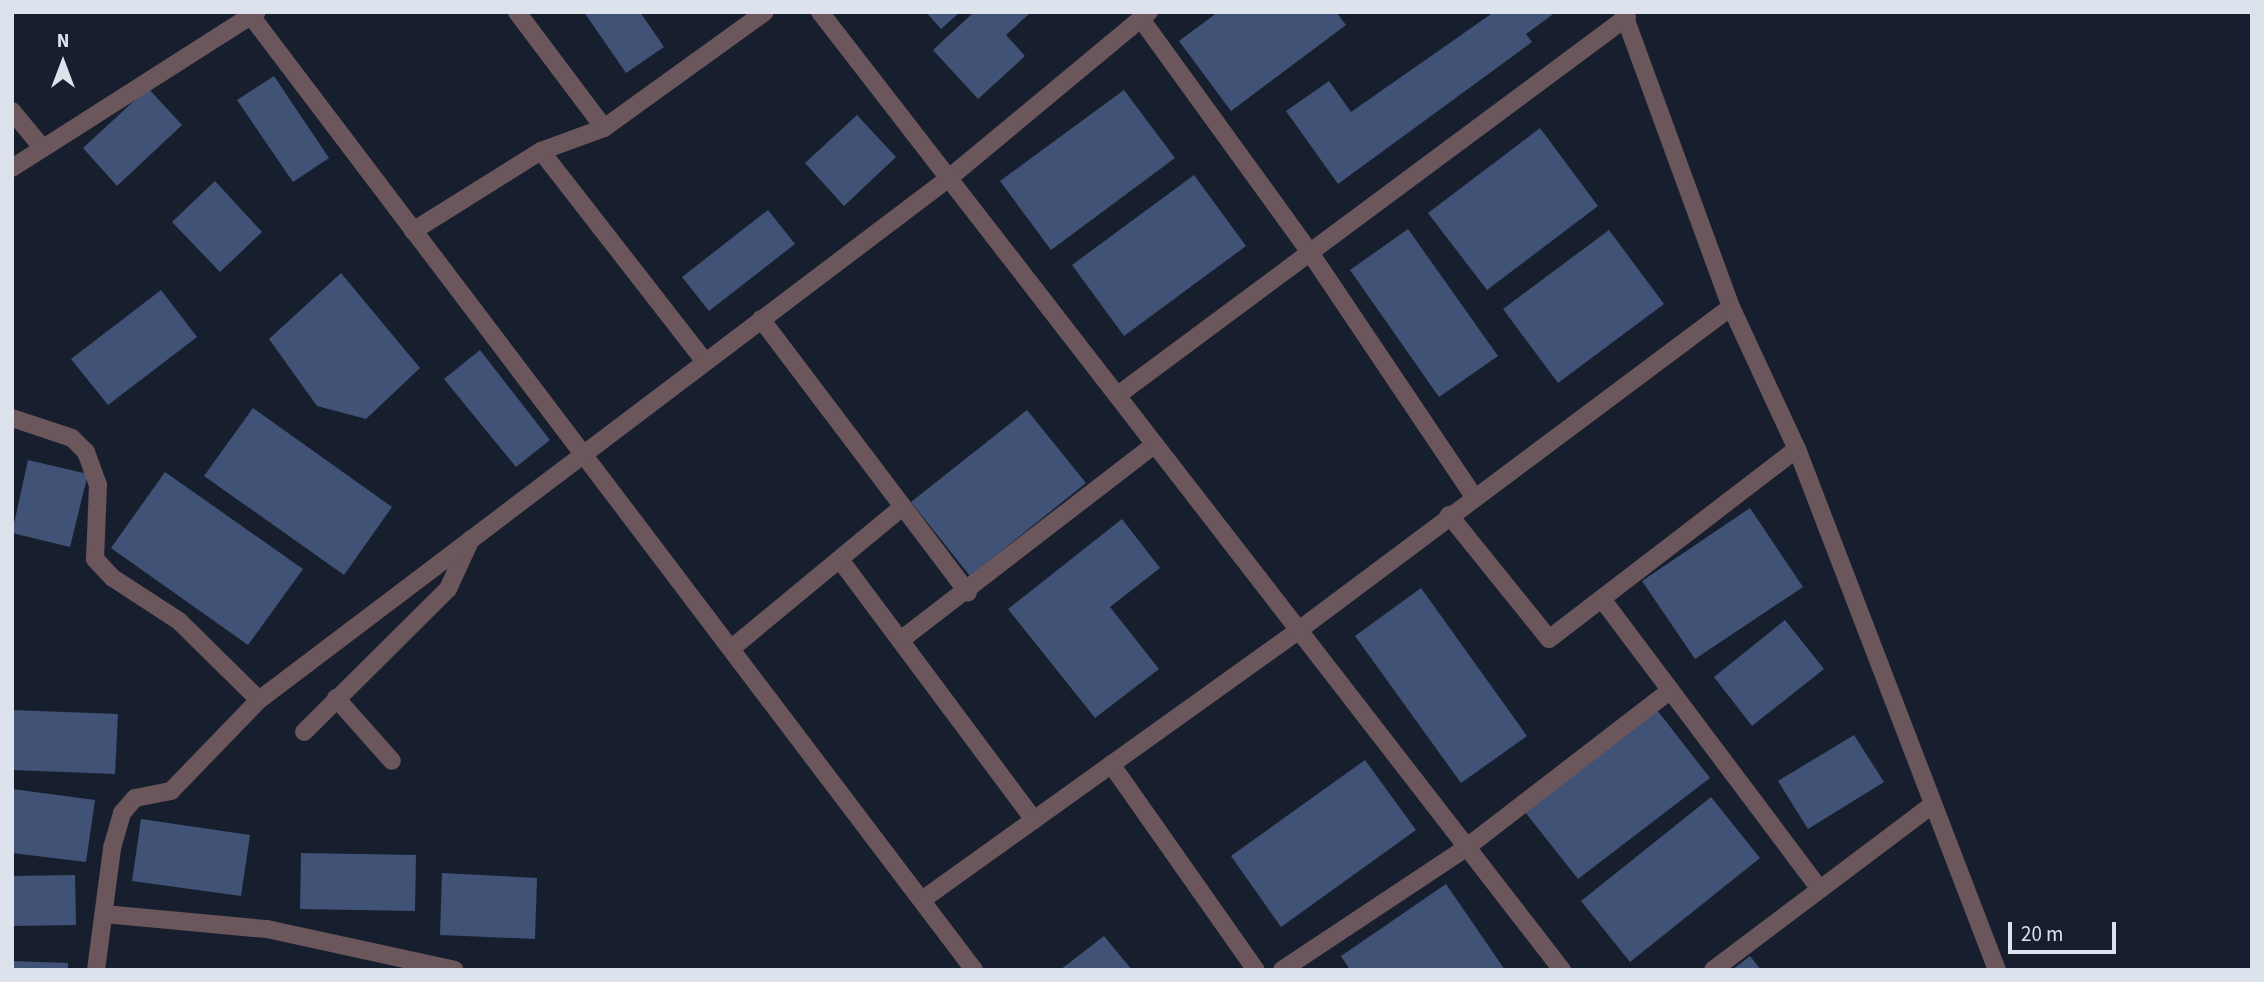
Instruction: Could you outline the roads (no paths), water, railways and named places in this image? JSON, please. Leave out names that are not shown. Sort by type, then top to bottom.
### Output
[{"type":"street","points":[[517,12],[604,128]]},
{"type":"street","points":[[413,231],[541,151],[604,128],[765,12]]},
{"type":"street","points":[[820,12],[1562,970]]},
{"type":"street","points":[[12,168],[41,146],[252,13],[413,231],[585,453],[974,970]]},
{"type":"street","points":[[1118,395],[1311,254],[1625,15],[1731,307],[1797,449],[1931,806],[1997,970]]},
{"type":"street","points":[[96,970],[122,813],[135,798],[171,791],[259,700],[949,178],[1145,16],[1311,254],[1474,496]]},
{"type":"street","points":[[12,111],[41,146]]},
{"type":"street","points":[[541,151],[705,362]]},
{"type":"street","points":[[922,901],[1298,629],[1731,307]]},
{"type":"street","points":[[761,319],[900,509],[968,593]]},
{"type":"street","points":[[12,418],[72,438],[86,452],[98,485],[95,559],[113,578],[178,621],[259,700]]},
{"type":"street","points":[[902,639],[968,593],[1155,444]]},
{"type":"street","points":[[1449,515],[1549,639],[1797,449]]},
{"type":"street","points":[[732,648],[841,561],[900,509]]},
{"type":"street","points":[[304,732],[335,698],[448,589],[471,540]]},
{"type":"street","points":[[841,561],[902,639],[1034,820]]},
{"type":"street","points":[[1602,599],[1820,889]]},
{"type":"street","points":[[1282,970],[1467,847],[1671,690]]},
{"type":"street","points":[[335,698],[392,761]]},
{"type":"street","points":[[1111,764],[1256,970]]},
{"type":"street","points":[[1713,970],[1931,806]]},
{"type":"street","points":[[104,914],[267,929],[455,970]]}]
